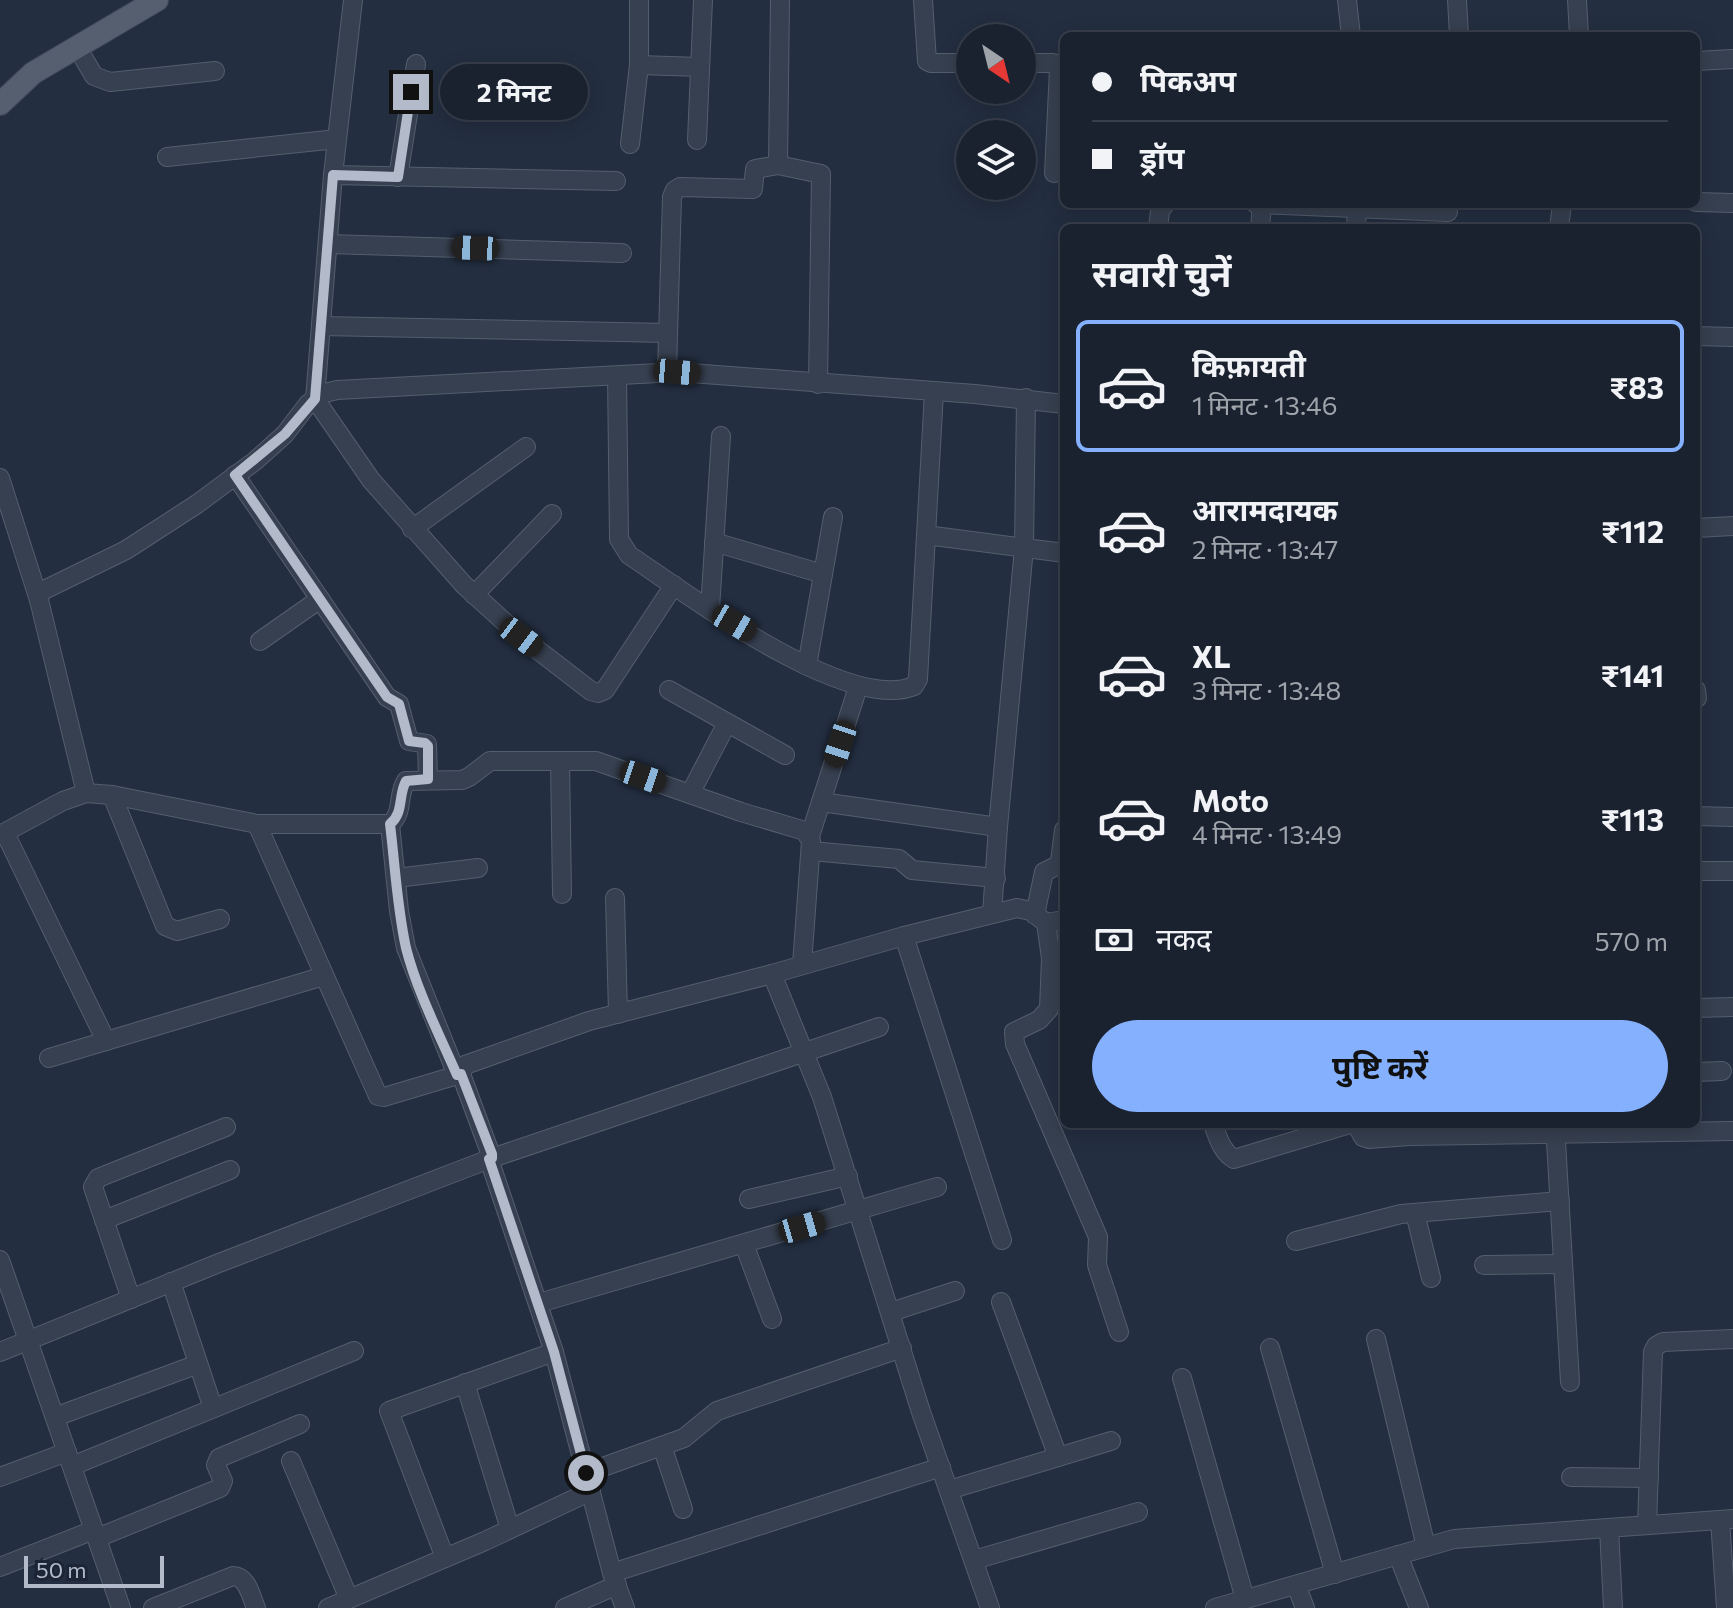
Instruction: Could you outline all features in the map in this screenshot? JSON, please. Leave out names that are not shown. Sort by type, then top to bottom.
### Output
[{"type":"main road","points":[[0,104],[33,73],[157,0]]},
{"type":"street","points":[[353,0],[333,175],[315,399],[371,480],[474,595],[521,637],[591,691],[598,693],[605,690],[674,585]]},
{"type":"street","points":[[630,144],[639,65],[639,0]]},
{"type":"street","points":[[697,140],[703,0]]},
{"type":"street","points":[[778,165],[780,0]]},
{"type":"street","points":[[923,0],[927,61],[956,62]]},
{"type":"street","points":[[1347,0],[1351,32]]},
{"type":"street","points":[[1457,0],[1459,32]]},
{"type":"street","points":[[1577,0],[1579,32]]},
{"type":"street","points":[[77,47],[94,76],[110,82],[215,71]]},
{"type":"street","points":[[1700,61],[1733,59]]},
{"type":"street","points":[[1036,63],[1053,63],[1059,69],[1054,173]]},
{"type":"street","points":[[398,177],[416,64]]},
{"type":"street","points":[[639,65],[700,67]]},
{"type":"street","points":[[167,157],[337,139]]},
{"type":"street","points":[[667,372],[672,197],[675,190],[680,187],[753,189],[755,169],[778,165],[821,174],[818,384]]},
{"type":"street","points":[[333,175],[616,181]]},
{"type":"street","points":[[1700,202],[1733,203]]},
{"type":"street","points":[[1373,208],[1448,215]]},
{"type":"street","points":[[328,244],[622,253]]},
{"type":"street","points":[[321,326],[668,333]]},
{"type":"street","points":[[1700,336],[1733,337]]},
{"type":"street","points":[[39,600],[40,592],[49,585],[126,550],[197,504],[285,434],[321,394],[337,390],[667,372],[1026,398],[1060,403]]},
{"type":"street","points":[[617,376],[619,539],[629,555],[710,609],[807,666],[858,687],[906,689],[914,686],[918,679],[934,392]]},
{"type":"street","points":[[992,914],[1024,548],[1026,398]]},
{"type":"street","points":[[710,609],[721,436]]},
{"type":"street","points":[[412,529],[526,447]]},
{"type":"street","points":[[235,475],[387,697],[399,704],[409,741],[427,744],[428,779]]},
{"type":"street","points":[[0,478],[39,600],[86,793]]},
{"type":"street","points":[[474,595],[552,514]]},
{"type":"street","points":[[807,666],[833,517]]},
{"type":"street","points":[[1700,528],[1733,526]]},
{"type":"street","points":[[926,535],[1060,552]]},
{"type":"street","points":[[714,542],[823,574]]},
{"type":"street","points":[[260,641],[320,599]]},
{"type":"street","points":[[802,965],[810,843],[858,687]]},
{"type":"street","points":[[669,690],[785,755]]},
{"type":"street","points":[[690,794],[727,723]]},
{"type":"street","points":[[106,1041],[2,834],[63,801],[86,793],[112,795],[257,824],[390,824],[399,814],[406,781],[462,780],[490,761],[596,761],[805,831],[810,843]]},
{"type":"street","points":[[560,761],[562,894]]},
{"type":"street","points":[[112,795],[165,926],[177,931],[220,919]]},
{"type":"street","points":[[821,802],[998,827]]},
{"type":"street","points":[[1700,816],[1733,817]]},
{"type":"street","points":[[257,824],[378,1096],[459,1075],[465,1065],[589,1021],[904,936],[1017,908],[1049,919]]},
{"type":"street","points":[[390,824],[399,911],[411,964],[459,1075],[539,1303],[614,1579],[625,1608]]},
{"type":"street","points":[[810,843],[899,859],[912,870],[996,878]]},
{"type":"street","points":[[1060,861],[1044,872],[1051,958],[1049,1009],[1039,1020],[1014,1032],[1015,1044],[1098,1237],[1097,1265],[1119,1332]]},
{"type":"street","points":[[396,878],[478,868]]},
{"type":"street","points":[[1700,871],[1733,871]]},
{"type":"street","points":[[615,898],[618,1014]]},
{"type":"street","points":[[904,936],[1002,1240]]},
{"type":"street","points":[[772,974],[822,1097],[987,1607]]},
{"type":"street","points":[[49,1058],[324,976]]},
{"type":"street","points":[[1700,1008],[1733,1007]]},
{"type":"street","points":[[0,1352],[171,1282],[490,1159],[879,1027]]},
{"type":"street","points":[[1700,1072],[1722,1071]]},
{"type":"street","points":[[131,1299],[93,1187],[98,1178],[226,1127]]},
{"type":"street","points":[[1215,1128],[1222,1146],[1234,1159],[1337,1128]]},
{"type":"street","points":[[1358,1128],[1363,1137],[1369,1139],[1556,1129],[1733,1131]]},
{"type":"street","points":[[1556,1129],[1570,1382]]},
{"type":"street","points":[[104,1220],[230,1170]]},
{"type":"street","points":[[749,1199],[848,1176]]},
{"type":"street","points":[[539,1303],[937,1187]]},
{"type":"street","points":[[1296,1241],[1379,1218],[1560,1201]]},
{"type":"street","points":[[1415,1213],[1431,1278]]},
{"type":"street","points":[[744,1244],[772,1319]]},
{"type":"street","points":[[0,1260],[121,1608]]},
{"type":"street","points":[[1484,1265],[1563,1264]]},
{"type":"street","points":[[171,1282],[213,1408]]},
{"type":"street","points":[[891,1312],[955,1291]]},
{"type":"street","points":[[1001,1302],[1058,1457]]},
{"type":"street","points":[[1376,1339],[1426,1547]]},
{"type":"street","points":[[1647,1525],[1653,1352],[1663,1342],[1733,1339]]},
{"type":"street","points":[[291,1461],[338,1605],[510,1529],[589,1482],[691,1435],[717,1411],[902,1348]]},
{"type":"street","points":[[1270,1348],[1335,1574]]},
{"type":"street","points":[[0,1477],[70,1459],[213,1408],[354,1351]]},
{"type":"street","points":[[445,1558],[389,1411],[554,1352]]},
{"type":"street","points":[[55,1417],[198,1364]]},
{"type":"street","points":[[1182,1378],[1245,1599]]},
{"type":"street","points":[[465,1383],[510,1529]]},
{"type":"street","points":[[0,1567],[220,1488],[223,1481],[216,1465],[219,1458],[300,1424]]},
{"type":"street","points":[[949,1490],[1111,1441]]},
{"type":"street","points":[[662,1446],[683,1509]]},
{"type":"street","points":[[565,1608],[614,1579],[941,1467]]},
{"type":"street","points":[[1571,1477],[1649,1478]]},
{"type":"street","points":[[974,1560],[1138,1512]]},
{"type":"street","points":[[1215,1608],[1454,1539],[1727,1520],[1726,1608]]},
{"type":"street","points":[[1609,1528],[1613,1608]]},
{"type":"street","points":[[1398,1555],[1419,1608]]},
{"type":"street","points":[[153,1608],[239,1576],[244,1580],[256,1608]]},
{"type":"street","points":[[1296,1585],[1305,1608]]},
{"type":"route","points":[[411,92],[398,177],[333,175],[315,399],[285,434],[235,475],[387,697],[399,704],[409,741],[428,746],[428,779],[406,781],[399,814],[390,824],[406,948],[492,1154],[489,1159],[539,1303],[586,1473]]}]
